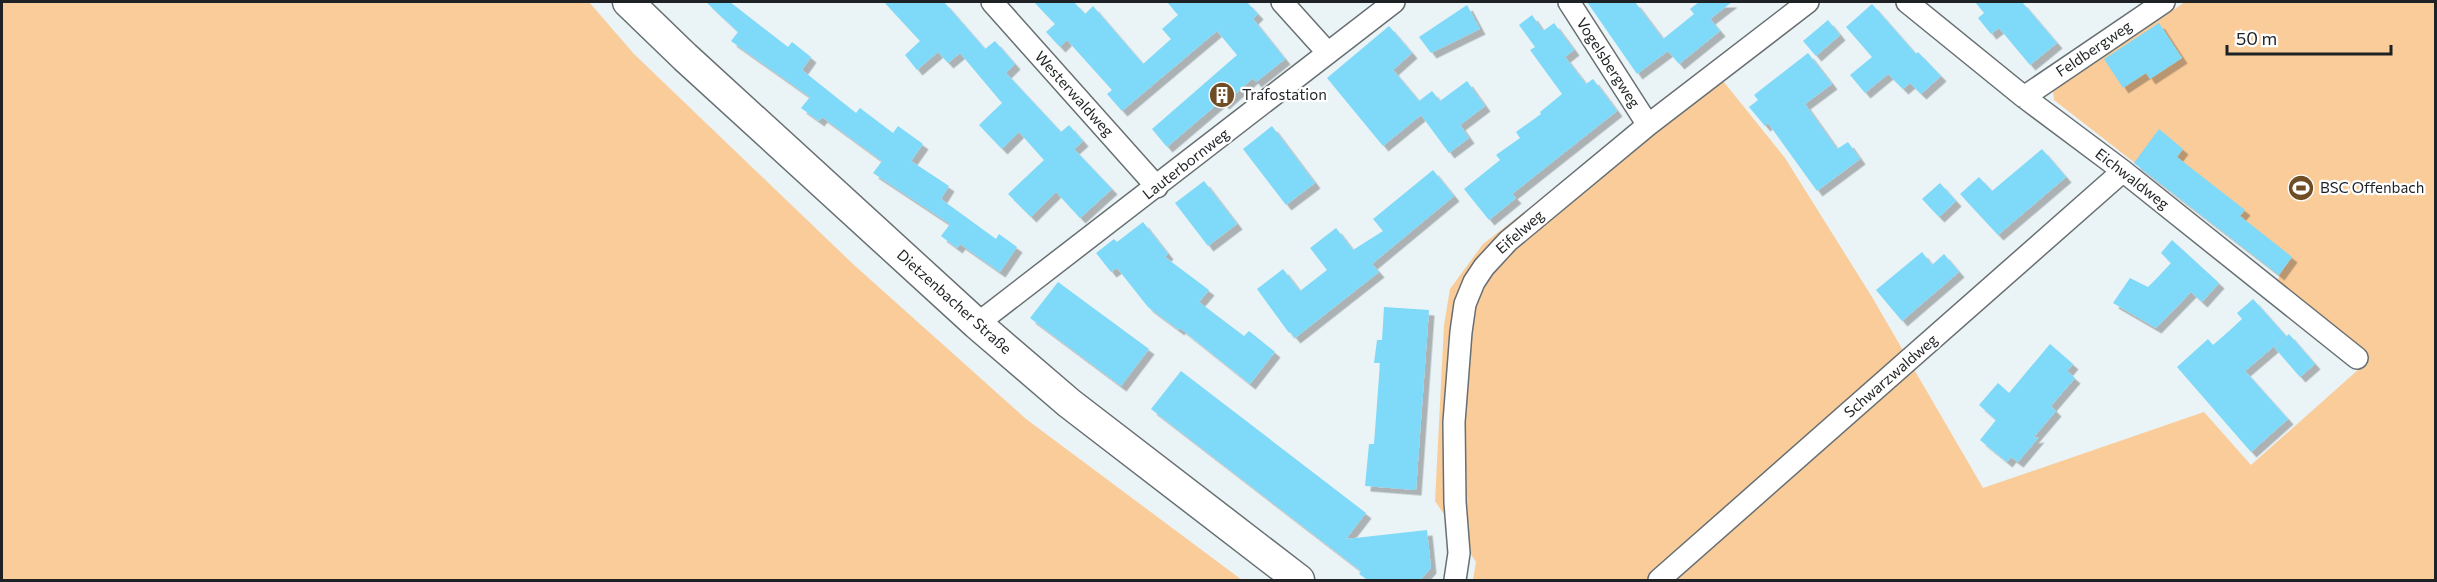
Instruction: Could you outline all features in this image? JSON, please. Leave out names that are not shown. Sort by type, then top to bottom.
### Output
[{"type":"main road","name":"Dietzenbacher Straße","points":[[628,2],[977,324],[1077,410],[1299,580]]},
{"type":"street","name":"Westerwaldweg","points":[[992,2],[1157,186]]},
{"type":"street","points":[[1282,2],[1328,53]]},
{"type":"street","name":"Lauterbornweg","points":[[977,324],[1394,2]]},
{"type":"street","name":"Vogelsbergweg","points":[[1569,2],[1648,125]]},
{"type":"street","name":"Eifelweg","points":[[1455,580],[1459,553],[1455,492],[1455,422],[1461,332],[1469,294],[1484,267],[1494,255],[1648,125],[1808,2]]},
{"type":"street","name":"Eichwaldweg","points":[[1907,2],[2024,97],[2123,171],[2357,358]]},
{"type":"street","name":"Feldbergweg","points":[[2024,97],[2164,2]]},
{"type":"street","name":"Schwarzwaldweg","points":[[1659,580],[2123,171]]},
{"type":"shaded area","points":[[2,2],[589,2],[634,54],[854,265],[1026,419],[1242,580],[2,580]]},
{"type":"shaded area","points":[[2185,2],[2435,2],[2435,580],[1473,580],[1476,562],[1435,501],[1444,325],[1450,289],[1483,244],[1711,66],[1785,158],[1872,297],[1983,488],[2204,412],[2251,465],[2359,369],[2367,358],[2273,286],[2280,276],[2054,100],[2053,90]]},
{"type":"building","points":[[706,2],[730,2],[788,47],[792,42],[811,57],[802,70],[856,113],[860,108],[893,133],[898,126],[923,144],[911,161],[949,186],[941,199],[996,239],[999,234],[1017,247],[1000,272],[960,244],[957,248],[941,236],[950,224],[873,173],[882,161],[822,117],[819,121],[801,108],[810,97],[731,41],[738,32]]},
{"type":"building","points":[[884,2],[944,2],[985,49],[995,41],[1015,64],[1006,73],[1061,132],[1069,125],[1083,141],[1074,149],[1112,189],[1080,218],[1056,192],[1031,217],[1008,194],[1044,160],[1019,132],[1002,149],[979,125],[1002,103],[960,53],[948,63],[938,52],[917,70],[905,55],[920,41]]},
{"type":"building","points":[[1034,2],[1074,2],[1085,14],[1093,6],[1143,64],[1171,39],[1162,29],[1178,15],[1167,2],[1247,2],[1258,14],[1253,19],[1285,59],[1256,82],[1253,78],[1224,104],[1221,101],[1167,147],[1152,129],[1237,55],[1217,31],[1122,111],[1107,94],[1112,90],[1067,40],[1060,47],[1046,32],[1055,24]]},
{"type":"building","points":[[1587,2],[1635,2],[1663,39],[1694,14],[1690,9],[1699,2],[1732,2],[1710,19],[1720,31],[1679,64],[1668,51],[1637,74]]},
{"type":"building","points":[[1975,2],[2022,2],[2057,43],[2030,65],[1999,28],[1991,34],[1978,18],[1984,13]]},
{"type":"building","points":[[1872,4],[1916,54],[1918,52],[1941,76],[1921,94],[1910,83],[1903,89],[1888,74],[1865,93],[1850,75],[1872,57],[1846,27]]},
{"type":"building","points":[[1467,5],[1480,29],[1431,53],[1419,37]]},
{"type":"building","points":[[1532,15],[1543,31],[1554,23],[1574,50],[1565,57],[1586,84],[1593,79],[1617,111],[1512,194],[1516,198],[1489,220],[1464,189],[1500,160],[1496,155],[1520,138],[1516,132],[1541,114],[1540,112],[1562,94],[1530,50],[1535,47],[1519,25]]},
{"type":"building","points":[[1828,20],[1840,35],[1816,56],[1803,41]]},
{"type":"building","points":[[2159,23],[2182,58],[2150,79],[2146,73],[2123,88],[2104,59]]},
{"type":"building","points":[[1389,26],[1412,53],[1393,70],[1419,101],[1432,91],[1440,101],[1467,81],[1485,106],[1460,125],[1469,138],[1449,153],[1421,115],[1383,146],[1327,78]]},
{"type":"building","points":[[1808,53],[1832,84],[1805,104],[1837,149],[1848,142],[1860,159],[1817,191],[1768,123],[1765,126],[1749,107],[1758,100],[1754,95]]},
{"type":"building","points":[[1272,126],[1315,183],[1286,205],[1243,149]]},
{"type":"building","points":[[2159,129],[2183,149],[2177,157],[2245,210],[2240,216],[2292,257],[2279,275],[2134,163]]},
{"type":"building","points":[[2042,149],[2066,177],[1998,235],[1960,194],[1979,177],[1992,191]]},
{"type":"building","points":[[1433,170],[1454,196],[1372,264],[1379,272],[1295,338],[1289,333],[1257,289],[1283,269],[1300,291],[1327,270],[1310,248],[1336,228],[1353,250],[1383,231],[1373,219]]},
{"type":"building","points":[[1204,181],[1237,224],[1208,246],[1175,203]]},
{"type":"building","points":[[1940,183],[1956,201],[1939,217],[1922,199]]},
{"type":"building","points":[[1143,222],[1168,254],[1165,257],[1209,290],[1199,302],[1244,336],[1249,331],[1275,352],[1250,384],[1180,328],[1179,330],[1148,307],[1117,268],[1111,272],[1096,253],[1114,239],[1117,242]]},
{"type":"building","points":[[2172,240],[2219,283],[2202,302],[2191,292],[2156,328],[2113,303],[2130,278],[2148,287],[2158,277],[2171,263],[2161,253]]},
{"type":"building","points":[[1922,252],[1932,265],[1944,254],[1959,272],[1902,321],[1876,290]]},
{"type":"building","points":[[1058,282],[1149,349],[1121,386],[1030,318]]},
{"type":"building","points":[[2253,299],[2286,336],[2245,371],[2288,419],[2251,452],[2177,367],[2208,339],[2213,345],[2229,331],[2242,319],[2237,313]]},
{"type":"building","points":[[1384,307],[1429,310],[1416,490],[1365,486],[1369,444],[1374,444],[1380,363],[1374,363],[1377,340],[1382,340]]},
{"type":"building","points":[[2289,334],[2315,364],[2300,377],[2274,347]]},
{"type":"building","points":[[2050,344],[2073,364],[2067,371],[2075,378],[2051,406],[2056,411],[2033,438],[2039,437],[2018,462],[2011,457],[2007,462],[1980,440],[1996,420],[1979,405],[1998,383],[2009,393]]},
{"type":"building","points":[[1181,371],[1366,513],[1346,539],[1427,530],[1431,568],[1420,580],[1368,580],[1359,574],[1361,571],[1151,409]]},
{"type":"place","name":"Trafostation","points":[[1222,95]]},
{"type":"place","name":"BSC Offenbach","points":[[2301,188]]}]
